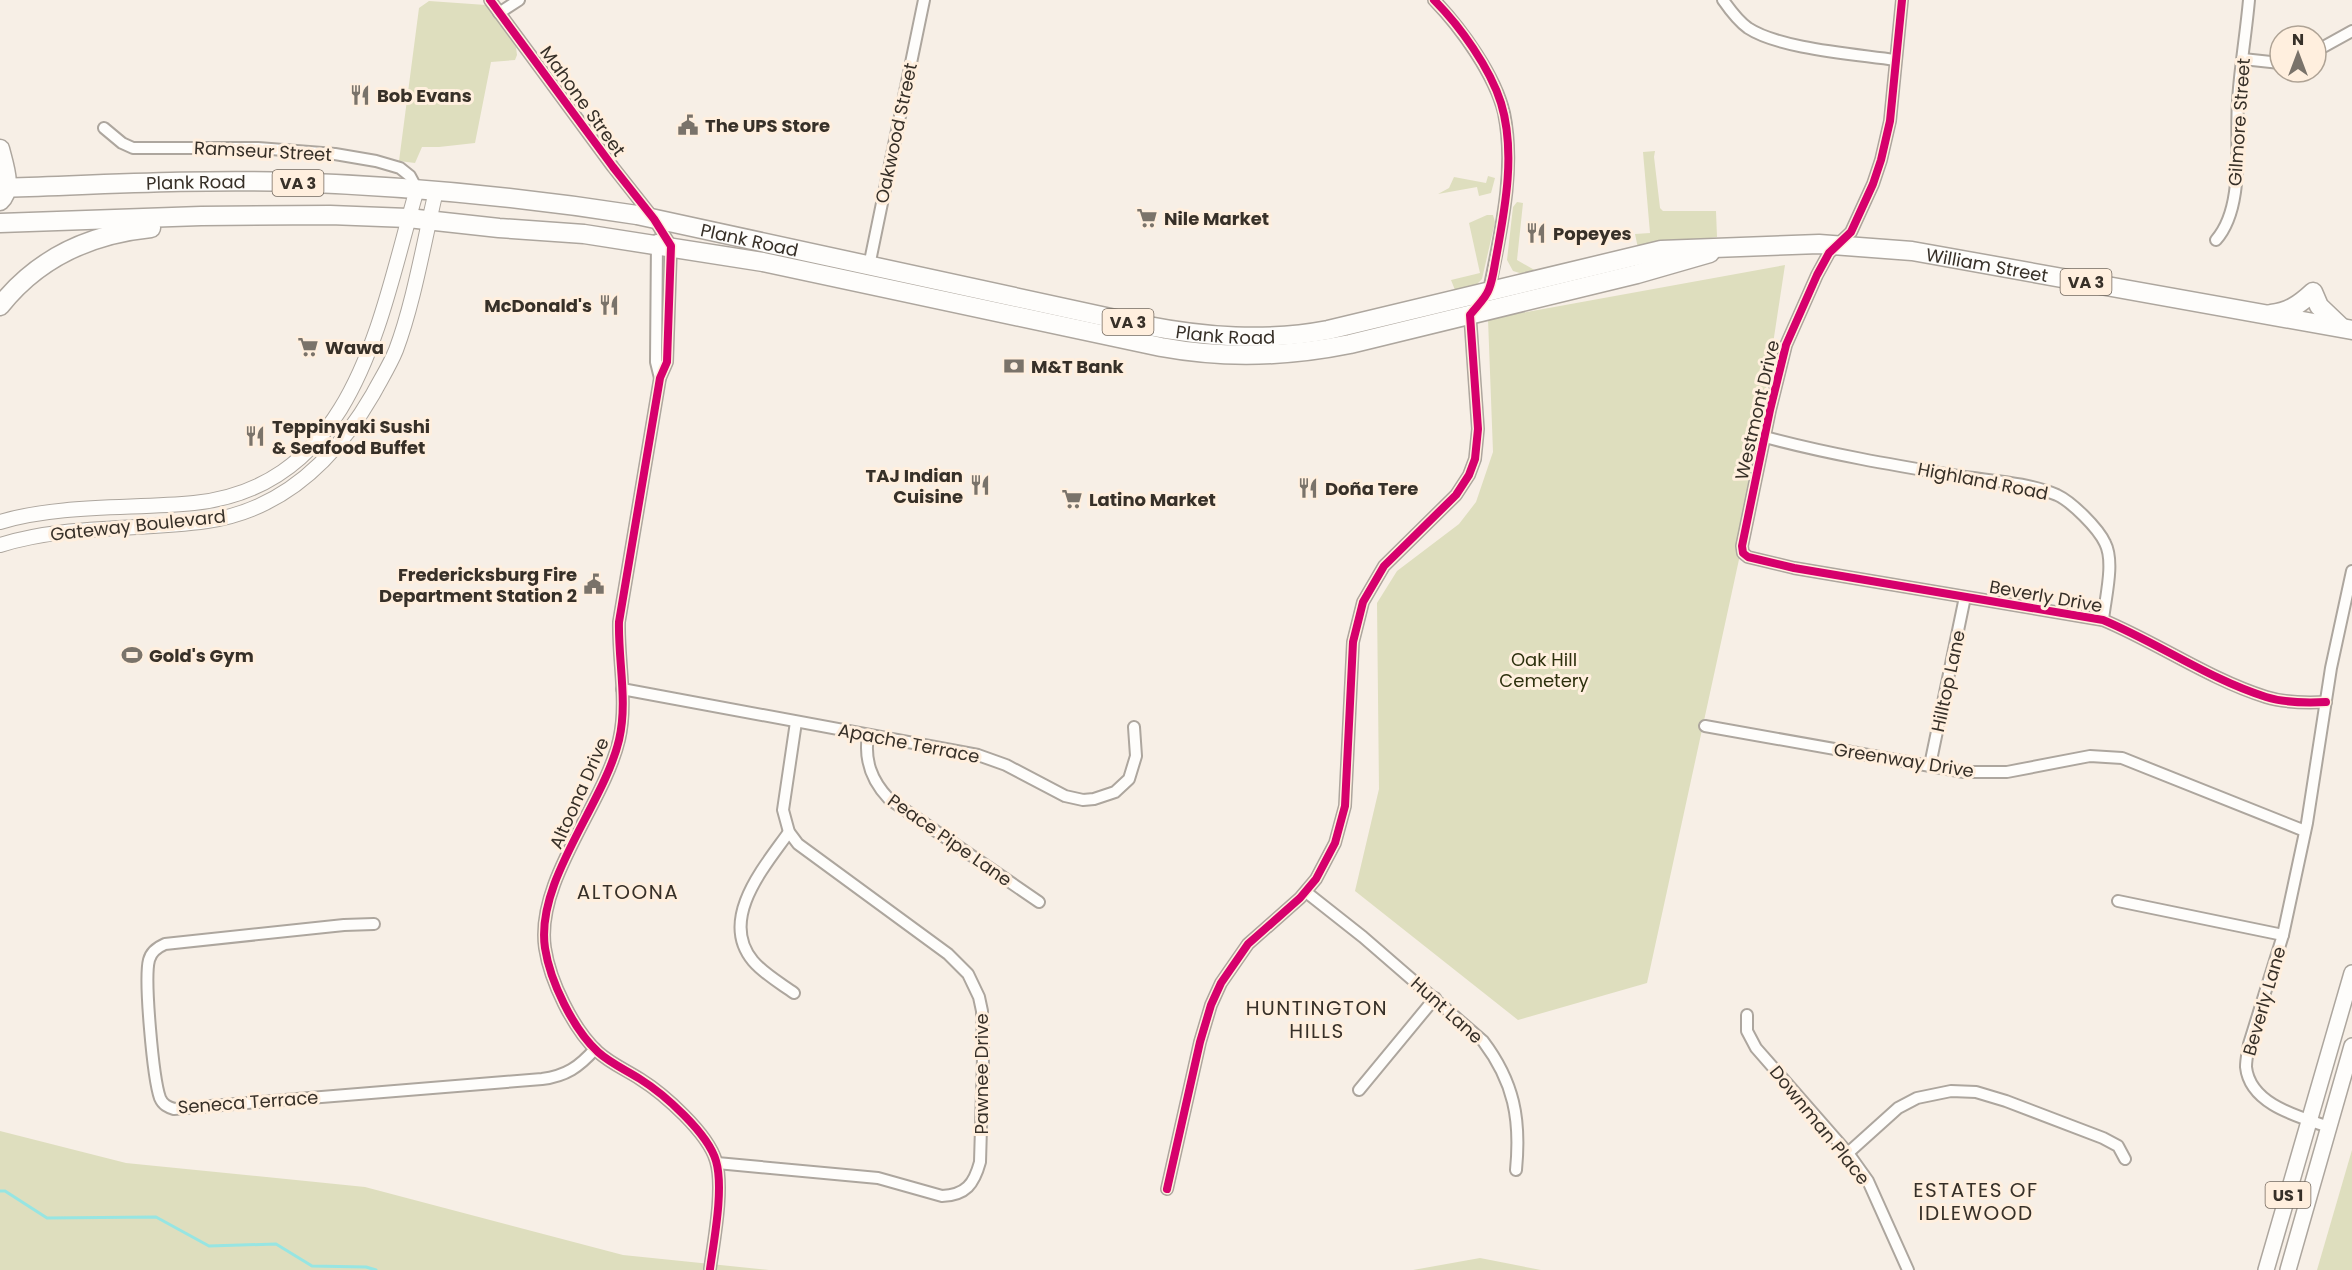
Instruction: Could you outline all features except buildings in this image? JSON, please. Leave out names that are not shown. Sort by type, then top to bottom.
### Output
[{"type":"highway","points":[[0,149],[2,192]]},
{"type":"highway","name":"Plank Road","points":[[2,192],[264,182],[417,189],[560,203],[654,219],[1178,332],[1241,338],[1291,336],[1319,332],[1489,291]]},
{"type":"highway","name":"Plank Road","points":[[0,223],[201,216],[408,218],[584,234],[763,262],[1161,347],[1233,357],[1321,350],[1470,315]]},
{"type":"highway","points":[[0,306],[38,267],[78,246],[126,231],[165,226],[201,216]]},
{"type":"highway","name":"William Street","points":[[1489,291],[1661,250],[1840,245],[1912,251],[2349,330]]},
{"type":"highway","name":"William Street","points":[[1470,315],[1637,274],[1726,248]]},
{"type":"highway","points":[[908,293],[930,288],[937,281]]},
{"type":"highway","points":[[2260,314],[2290,310],[2313,292],[2319,306],[2349,330]]},
{"type":"highway","points":[[962,305],[968,296],[1000,294]]},
{"type":"main road","name":"US 1","points":[[2266,1270],[2352,973]]},
{"type":"main road","name":"US 1","points":[[2288,1270],[2352,1046]]},
{"type":"street","name":"Mahone Street","points":[[490,0],[654,219]]},
{"type":"street","points":[[499,13],[519,0]]},
{"type":"street","name":"Oakwood Street","points":[[868,266],[924,0]]},
{"type":"street","points":[[1167,1190],[1200,1042],[1211,1005],[1221,983],[1248,944],[1306,892],[1324,864],[1341,825],[1345,806],[1353,642],[1363,602],[1384,566],[1456,495],[1469,475],[1475,459],[1478,429],[1470,315],[1489,291],[1503,221],[1508,153],[1503,112],[1492,83],[1472,49],[1436,0]]},
{"type":"street","points":[[1723,0],[1742,23],[1765,37],[1785,43],[1895,60]]},
{"type":"street","name":"Westmont Drive","points":[[1748,557],[1743,553],[1742,546],[1786,345],[1793,324],[1829,252],[1840,245],[1851,232],[1881,160],[1890,120],[1902,0]]},
{"type":"street","name":"Gilmore Street","points":[[2216,240],[2223,232],[2232,207],[2239,133],[2238,103],[2250,0]]},
{"type":"street","points":[[2328,44],[2352,31]]},
{"type":"street","points":[[2243,59],[2268,62]]},
{"type":"street","name":"Ramseur Street","points":[[104,128],[122,143],[133,148],[278,149],[335,154],[376,161],[400,168],[410,176],[417,189]]},
{"type":"street","name":"Gateway Boulevard","points":[[0,522],[38,513],[206,502],[249,489],[287,468],[321,436],[354,387],[375,337],[417,189]]},
{"type":"street","name":"Gateway Boulevard","points":[[0,545],[66,531],[193,523],[226,517],[261,504],[304,479],[335,450],[351,430],[389,365],[404,323],[436,191]]},
{"type":"street","points":[[654,219],[665,245]]},
{"type":"street","name":"Altoona Drive","points":[[665,245],[667,362],[660,378],[620,614],[618,650],[623,715],[619,742],[551,892],[544,931],[548,960],[559,992],[575,1022],[595,1049],[611,1063],[658,1092],[707,1141],[717,1163],[717,1212],[710,1269]]},
{"type":"street","name":"Highland Road","points":[[1765,437],[1839,456],[2009,483],[2054,494],[2066,500],[2104,540],[2108,550],[2110,560],[2103,620]]},
{"type":"street","name":"Beverly Drive","points":[[1748,557],[1794,568],[2103,620],[2199,668],[2266,697],[2286,701],[2326,702]]},
{"type":"street","points":[[2326,702],[2352,571]]},
{"type":"street","name":"Hilltop Lane","points":[[1930,765],[1965,597]]},
{"type":"street","name":"Apache Terrace","points":[[622,689],[986,758],[1036,779],[1065,796],[1083,800],[1115,792],[1129,779],[1136,756],[1134,727]]},
{"type":"street","name":"Beverly Lane","points":[[2326,702],[2305,831],[2283,935],[2249,1044],[2246,1068],[2252,1084],[2262,1096],[2286,1112],[2329,1127]]},
{"type":"street","points":[[794,993],[760,968],[752,959],[746,949],[741,928],[742,914],[750,890],[789,832],[785,821],[784,801],[796,722]]},
{"type":"street","name":"Greenway Drive","points":[[1705,726],[1964,772],[2017,770],[2090,756],[2122,758],[2305,831]]},
{"type":"street","name":"Peace Pipe Lane","points":[[868,735],[867,756],[870,769],[880,790],[1039,902]]},
{"type":"street","name":"Pawnee Drive","points":[[717,1163],[878,1178],[942,1196],[950,1196],[966,1188],[975,1178],[980,1162],[982,1011],[979,997],[968,974],[948,954],[798,844],[789,832]]},
{"type":"street","name":"Hunt Lane","points":[[1306,892],[1363,937],[1483,1041],[1505,1074],[1512,1093],[1517,1114],[1519,1149],[1516,1170]]},
{"type":"street","name":"Beverly Lane","points":[[2118,901],[2283,935]]},
{"type":"street","name":"Seneca Terrace","points":[[374,924],[344,925],[165,944],[158,947],[149,960],[148,985],[154,1066],[160,1099],[164,1104],[174,1109],[542,1079],[568,1073],[579,1066],[595,1049]]},
{"type":"street","points":[[1359,1090],[1435,998]]},
{"type":"street","name":"Downman Place","points":[[1747,1015],[1747,1031],[1756,1048],[1848,1153],[1878,1199],[1908,1270]]},
{"type":"street","points":[[1848,1153],[1898,1108],[1917,1098],[1951,1091],[1976,1092],[2006,1101],[2103,1138],[2118,1146],[2125,1159]]},
{"type":"green space","points":[[429,1],[486,5],[516,47],[517,55],[515,60],[491,62],[475,143],[422,147],[415,163],[399,161],[419,8]]},
{"type":"green space","points":[[1655,151],[1660,208],[1663,211],[1716,211],[1717,237],[1638,248],[1635,234],[1650,233],[1643,152]]},
{"type":"green space","points":[[1488,176],[1495,178],[1491,193],[1479,196],[1477,187],[1438,194],[1449,188],[1454,177],[1486,183]]},
{"type":"green space","points":[[1517,202],[1523,203],[1517,260],[1538,272],[1523,274],[1513,271],[1507,260],[1513,207]]},
{"type":"green space","points":[[1487,215],[1493,215],[1495,222],[1482,279],[1476,285],[1455,290],[1451,280],[1480,273],[1469,223]]},
{"type":"green space","name":"Oak Hill Cemetery","points":[[1785,265],[1743,541],[1647,983],[1518,1020],[1355,891],[1379,789],[1377,603],[1397,571],[1459,524],[1476,502],[1493,452],[1488,319]]},
{"type":"green space","points":[[0,1131],[126,1163],[365,1187],[623,1255],[769,1270],[0,1270]]},
{"type":"green space","points":[[2352,1150],[2352,1270],[2317,1270]]},
{"type":"green space","points":[[1480,1258],[1541,1270],[1413,1270]]},
{"type":"waterway","points":[[0,1191],[5,1191],[47,1218],[156,1217],[209,1246],[276,1244],[312,1266],[366,1267],[376,1270]]},
{"type":"cycle path","points":[[490,0],[654,219],[671,246],[667,362],[660,378],[619,622],[623,696],[622,726],[611,765],[560,870],[550,896],[545,922],[545,948],[552,975],[564,1004],[589,1042],[603,1056],[650,1086],[672,1104],[695,1127],[711,1150],[716,1161],[719,1185],[718,1214],[710,1269]]},
{"type":"cycle path","points":[[1167,1189],[1200,1042],[1211,1005],[1221,983],[1248,944],[1300,898],[1316,879],[1335,843],[1345,806],[1353,642],[1363,602],[1384,566],[1456,495],[1469,475],[1475,459],[1478,429],[1470,315],[1486,296],[1492,277],[1508,180],[1508,141],[1501,103],[1490,76],[1464,35],[1434,0]]},
{"type":"cycle path","points":[[1902,0],[1890,121],[1881,160],[1873,184],[1851,232],[1829,253],[1786,345],[1770,410],[1742,546],[1743,553],[1748,557],[1794,568],[2103,620],[2224,681],[2266,697],[2303,702],[2326,702]]},
{"type":"place","name":"Bob Evans","points":[[360,95]]},
{"type":"place","name":"The UPS Store","points":[[688,125]]},
{"type":"place","name":"Nile Market","points":[[1147,218]]},
{"type":"place","name":"Popeyes","points":[[1536,233]]},
{"type":"place","name":"McDonald's","points":[[609,305]]},
{"type":"place","name":"Wawa","points":[[308,347]]},
{"type":"place","name":"M&T Bank","points":[[1014,366]]},
{"type":"place","name":"Teppinyaki Sushi & Seafood Buffet","points":[[255,436]]},
{"type":"place","name":"TAJ Indian Cuisine","points":[[980,485]]},
{"type":"place","name":"Doña Tere","points":[[1308,488]]},
{"type":"place","name":"Latino Market","points":[[1072,499]]},
{"type":"place","name":"Fredericksburg Fire Department Station 2","points":[[594,584]]},
{"type":"place","name":"Gold's Gym","points":[[132,655]]},
{"type":"district","name":"ALTOONA","points":[[628,892]]},
{"type":"district","name":"HUNTINGTON HILLS","points":[[1317,1020]]},
{"type":"district","name":"ESTATES OF IDLEWOOD","points":[[1976,1202]]}]
